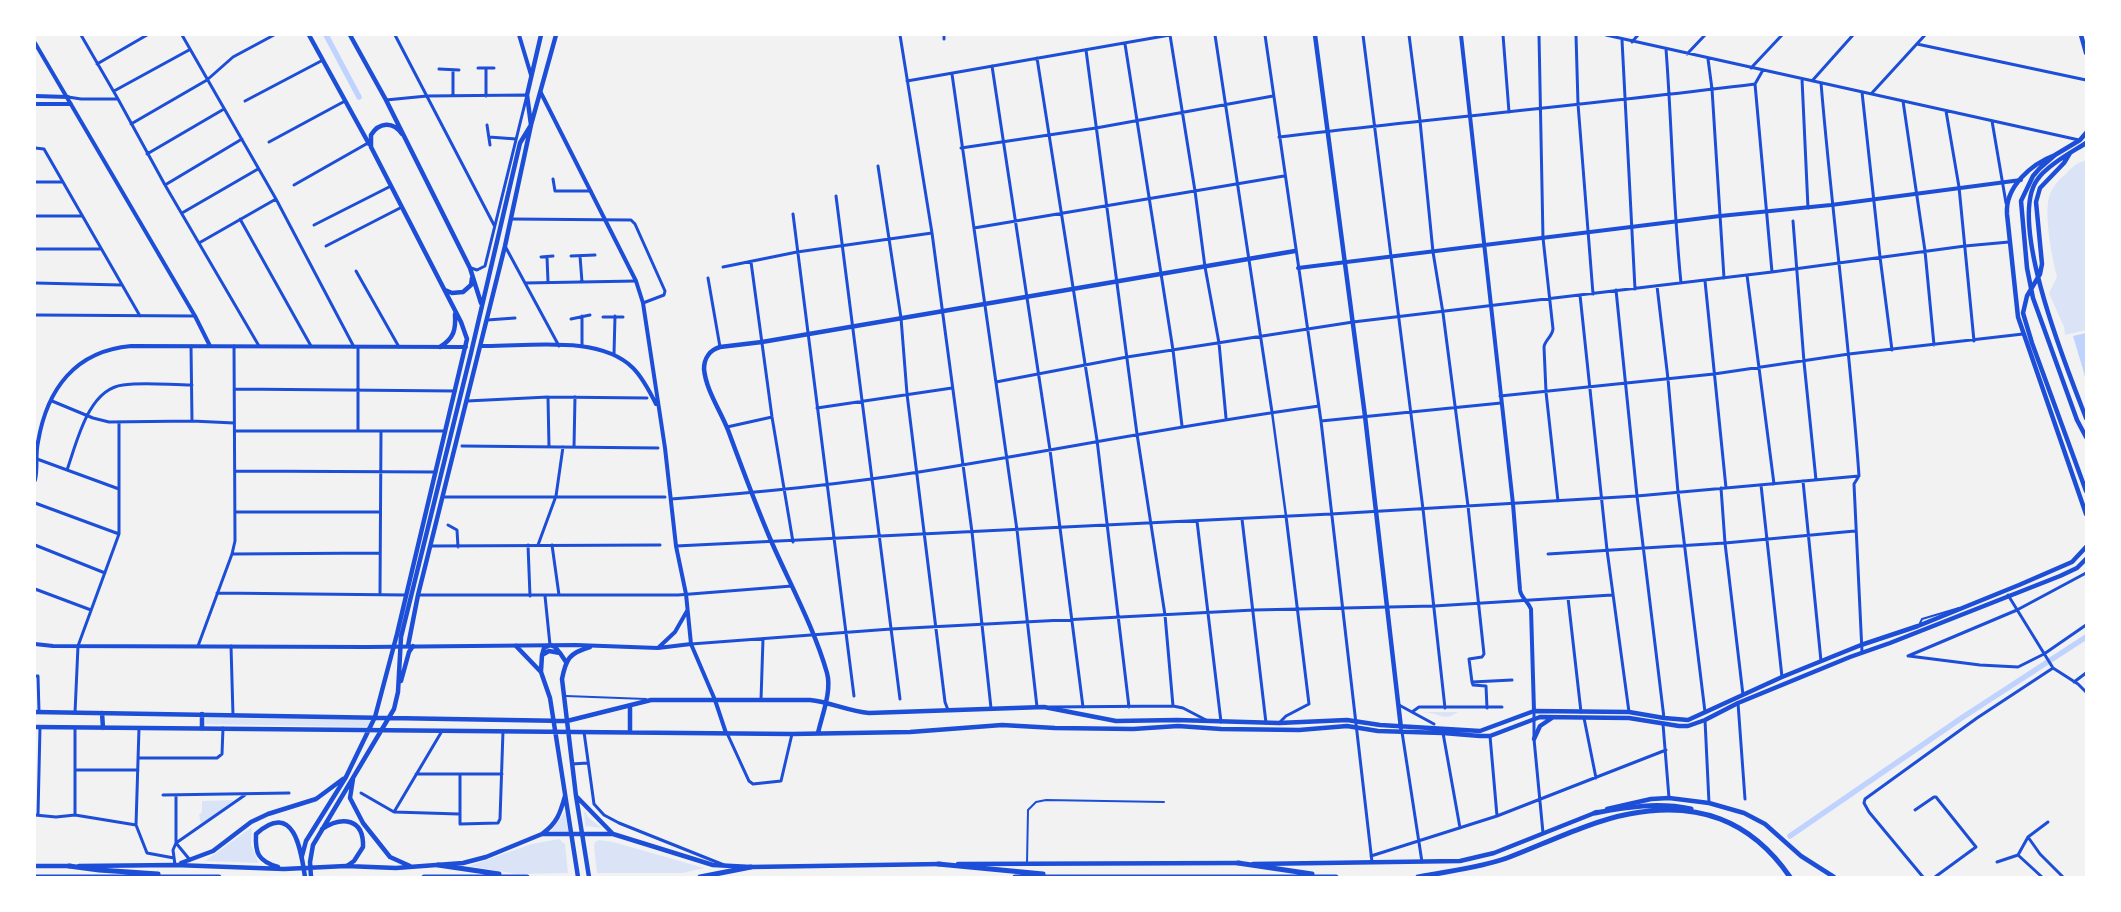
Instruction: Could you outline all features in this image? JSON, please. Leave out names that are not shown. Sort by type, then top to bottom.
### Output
[{"type":"highway","points":[[1595,813],[1652,805],[1676,806],[1706,813],[1730,821],[1748,832],[1784,867],[1790,877]]},
{"type":"highway","points":[[1418,877],[1506,858],[1628,814],[1678,811],[1706,813]]},
{"type":"highway","points":[[938,864],[1014,870],[1059,876]]},
{"type":"highway","points":[[1238,864],[1294,870],[1322,876]]},
{"type":"highway","points":[[438,865],[512,876]]},
{"type":"highway","points":[[69,866],[179,876]]},
{"type":"highway","points":[[700,877],[751,867]]},
{"type":"highway","points":[[35,877],[219,877]]},
{"type":"highway","points":[[424,877],[527,877]]},
{"type":"highway","points":[[1015,877],[1336,877]]},
{"type":"main road","points":[[309,35],[374,152]]},
{"type":"main road","points":[[350,35],[386,100],[471,271],[480,296],[481,308]]},
{"type":"main road","points":[[398,692],[400,646],[520,143],[531,125],[527,95],[540,35]]},
{"type":"main road","points":[[311,877],[310,852],[321,830],[390,717],[398,692],[411,646],[418,595],[481,346],[531,125],[556,35]]},
{"type":"main road","points":[[1316,35],[1365,416],[1402,732]]},
{"type":"main road","points":[[2081,35],[2086,54]]},
{"type":"main road","points":[[302,856],[306,841],[346,777],[375,717],[466,347],[466,333],[371,147],[371,135],[378,126],[389,124],[398,129],[402,134]]},
{"type":"main road","points":[[2086,133],[2080,140],[2028,170],[2006,203],[2017,310],[2086,514]]},
{"type":"main road","points":[[2086,143],[2037,179],[2030,202],[2034,260],[2041,292],[2086,418]]},
{"type":"main road","points":[[2070,153],[2064,163],[2040,188],[2036,202],[2042,264],[2040,274],[2027,296],[2023,313],[2032,343],[2086,488]]},
{"type":"main road","points":[[2055,155],[2033,176],[2021,200],[2027,268],[2040,316],[2077,420],[2086,437]]},
{"type":"main road","points":[[818,733],[828,680],[813,634],[772,543],[727,427],[707,383],[704,369],[709,353],[720,347],[762,342],[1295,251]]},
{"type":"main road","points":[[443,287],[452,294],[463,292],[471,284],[471,271]]},
{"type":"main road","points":[[440,347],[450,340],[456,329],[455,313]]},
{"type":"main road","points":[[37,727],[792,734],[910,732],[1002,725],[1133,729],[1178,726],[1221,729],[1356,728],[1378,731],[1490,736],[1534,718],[1688,720],[1782,677],[1861,645],[1964,608],[2072,562],[2086,547]]},
{"type":"main road","points":[[37,712],[567,720],[651,700],[761,700],[825,701],[849,710],[869,713],[1044,707],[1116,721],[1177,720],[1314,723],[1332,720],[1480,730],[1534,711],[1629,712],[1688,726],[1705,720],[1738,703],[1862,652],[2076,568],[2086,559]]},
{"type":"main road","points":[[566,662],[555,647],[550,645],[544,648],[540,664],[541,672],[550,698],[554,719],[578,877]]},
{"type":"main road","points":[[516,646],[541,672]]},
{"type":"main road","points":[[589,877],[576,796],[562,679],[566,662],[576,653],[590,647]]},
{"type":"main road","points":[[542,655],[549,651],[560,653]]},
{"type":"main road","points":[[630,706],[630,732]]},
{"type":"main road","points":[[102,713],[103,728]]},
{"type":"main road","points":[[202,714],[202,728]]},
{"type":"main road","points":[[463,718],[464,730]]},
{"type":"main road","points":[[1534,739],[1540,726],[1554,718]]},
{"type":"main road","points":[[175,865],[191,861],[213,851],[251,822],[268,814],[316,799],[346,777]]},
{"type":"main road","points":[[354,777],[350,798],[363,823],[390,857],[411,867]]},
{"type":"main road","points":[[35,866],[175,865],[284,869],[346,866],[396,868],[463,863],[481,858],[542,834],[553,826],[559,817],[566,792]]},
{"type":"main road","points":[[576,796],[613,834]]},
{"type":"main road","points":[[542,834],[613,834],[713,865],[751,867],[1027,863],[1238,864],[1460,861],[1494,853],[1595,813],[1651,799],[1669,798],[1709,803],[1744,813],[1765,824],[1801,856],[1834,877]]},
{"type":"main road","points":[[321,830],[341,820],[354,824],[360,830],[363,847],[354,861],[346,866]]},
{"type":"main road","points":[[284,869],[263,860],[255,849],[256,834],[264,827],[275,822],[290,827],[298,839],[305,877]]},
{"type":"main road","points":[[1089,864],[1089,872]]},
{"type":"street","points":[[80,35],[114,91],[147,154],[259,346]]},
{"type":"street","points":[[97,64],[147,35]]},
{"type":"street","points":[[182,35],[276,199],[356,347],[358,431]]},
{"type":"street","points":[[132,124],[207,80],[233,57],[274,35]]},
{"type":"street","points":[[395,35],[494,226]]},
{"type":"street","points":[[519,35],[531,75]]},
{"type":"street","points":[[900,35],[932,233],[972,532],[991,708]]},
{"type":"street","points":[[907,81],[1171,35],[1181,111],[1218,343],[1226,418]]},
{"type":"street","points":[[1215,35],[1262,336],[1309,704],[1286,716],[1279,723]]},
{"type":"street","points":[[1265,35],[1321,421],[1372,862]]},
{"type":"street","points":[[1363,35],[1409,411],[1423,509],[1445,708]]},
{"type":"street","points":[[1409,35],[1433,252],[1443,313],[1468,506],[1484,655],[1469,659],[1473,685],[1486,686],[1487,708]]},
{"type":"street","points":[[1462,35],[1483,245],[1513,504],[1520,590],[1531,609],[1534,739],[1543,834]]},
{"type":"street","points":[[1503,35],[1510,112]]},
{"type":"street","points":[[1539,35],[1543,238],[1553,329],[1544,347],[1546,392],[1558,501]]},
{"type":"street","points":[[1576,35],[1578,104],[1592,294]]},
{"type":"street","points":[[1606,35],[2080,140]]},
{"type":"street","points":[[1632,42],[1638,35]]},
{"type":"street","points":[[1687,54],[1705,35]]},
{"type":"street","points":[[1751,68],[1782,35]]},
{"type":"street","points":[[1811,81],[1854,35]]},
{"type":"street","points":[[1871,94],[1925,35]]},
{"type":"street","points":[[1622,40],[1631,227],[1636,289]]},
{"type":"street","points":[[35,42],[37,49],[68,97],[196,316],[210,346]]},
{"type":"street","points":[[1125,44],[1173,350],[1182,426]]},
{"type":"street","points":[[1917,44],[2086,80]]},
{"type":"street","points":[[1666,49],[1670,95],[1674,222],[1681,283]]},
{"type":"street","points":[[114,91],[189,50]]},
{"type":"street","points":[[1086,50],[1137,434],[1165,615],[1174,706]]},
{"type":"street","points":[[1038,58],[1084,366],[1097,440],[1129,706]]},
{"type":"street","points":[[1708,58],[1712,89],[1724,278]]},
{"type":"street","points":[[244,101],[323,60]]},
{"type":"street","points":[[992,66],[1062,528],[1084,707]]},
{"type":"street","points":[[478,68],[494,68]]},
{"type":"street","points":[[486,68],[486,96]]},
{"type":"street","points":[[439,69],[459,70]]},
{"type":"street","points":[[453,70],[453,95]]},
{"type":"street","points":[[1763,70],[1755,84],[1772,272]]},
{"type":"street","points":[[952,74],[961,148],[1017,530],[1037,708]]},
{"type":"street","points":[[1802,79],[1808,208]]},
{"type":"street","points":[[1821,83],[1831,205],[1849,354],[1858,476],[1854,484],[1855,531],[1862,652]]},
{"type":"street","points":[[1279,137],[1469,115],[1626,100],[1755,84]]},
{"type":"street","points":[[1862,92],[1892,350]]},
{"type":"street","points":[[541,93],[636,281],[643,303],[676,546],[686,594],[691,644],[715,700],[726,733],[749,781],[753,784],[781,781],[792,734]]},
{"type":"street","points":[[386,100],[453,95],[527,95],[485,266],[471,271]]},
{"type":"street","points":[[35,96],[118,99]]},
{"type":"street","points":[[961,148],[1051,136],[1181,111],[1273,96]]},
{"type":"street","points":[[35,104],[71,104],[81,99]]},
{"type":"street","points":[[270,142],[346,101]]},
{"type":"street","points":[[1903,101],[1925,251],[1934,345]]},
{"type":"street","points":[[147,154],[224,109]]},
{"type":"street","points":[[1946,111],[1959,187],[1974,341]]},
{"type":"street","points":[[1992,121],[2006,203]]},
{"type":"street","points":[[487,125],[490,145]]},
{"type":"street","points":[[489,137],[516,139]]},
{"type":"street","points":[[165,185],[242,139]]},
{"type":"street","points":[[294,185],[368,143]]},
{"type":"street","points":[[35,148],[44,149],[140,316]]},
{"type":"street","points":[[878,166],[900,318],[907,394],[918,472],[935,627],[945,702],[948,710]]},
{"type":"street","points":[[182,213],[258,169]]},
{"type":"street","points":[[974,228],[1284,176]]},
{"type":"street","points":[[553,179],[555,191],[591,191]]},
{"type":"street","points":[[1298,268],[1720,216],[1808,208],[1917,192],[2021,180]]},
{"type":"street","points":[[35,182],[63,182]]},
{"type":"street","points":[[314,225],[391,186]]},
{"type":"street","points":[[836,196],[900,699]]},
{"type":"street","points":[[199,243],[276,199]]},
{"type":"street","points":[[326,246],[402,207]]},
{"type":"street","points":[[793,214],[854,696]]},
{"type":"street","points":[[35,216],[82,216]]},
{"type":"street","points":[[511,219],[631,220],[636,224],[665,290],[664,295],[643,303]]},
{"type":"street","points":[[240,220],[311,346]]},
{"type":"street","points":[[1793,220],[1804,362],[1816,480]]},
{"type":"street","points":[[723,267],[797,252],[932,233]]},
{"type":"street","points":[[996,382],[1127,357],[1353,322],[1443,313],[1616,290],[1705,281],[1925,251],[2009,242]]},
{"type":"street","points":[[505,246],[559,346]]},
{"type":"street","points":[[35,249],[101,249]]},
{"type":"street","points":[[540,257],[553,256]]},
{"type":"street","points":[[571,256],[594,256]]},
{"type":"street","points":[[580,256],[582,282]]},
{"type":"street","points":[[548,257],[548,282]]},
{"type":"street","points":[[751,262],[772,417],[793,542]]},
{"type":"street","points":[[356,271],[399,347]]},
{"type":"street","points":[[1747,275],[1774,484]]},
{"type":"street","points":[[708,278],[720,347]]},
{"type":"street","points":[[525,283],[636,281]]},
{"type":"street","points":[[1705,281],[1724,488],[1725,543],[1743,696]]},
{"type":"street","points":[[35,284],[122,285]]},
{"type":"street","points":[[1657,286],[1668,379],[1678,492],[1705,712]]},
{"type":"street","points":[[1616,290],[1637,496],[1664,721],[1669,798]]},
{"type":"street","points":[[1580,295],[1612,595],[1629,712]]},
{"type":"street","points":[[35,315],[196,316]]},
{"type":"street","points":[[570,319],[590,315]]},
{"type":"street","points":[[582,316],[582,346]]},
{"type":"street","points":[[614,354],[615,316]]},
{"type":"street","points":[[603,317],[623,316]]},
{"type":"street","points":[[487,320],[515,318]]},
{"type":"street","points":[[1500,396],[1714,374],[1849,354],[2024,334]]},
{"type":"street","points":[[35,480],[38,441],[52,401],[66,377],[76,366],[100,351],[131,346],[466,347]]},
{"type":"street","points":[[191,346],[192,421]]},
{"type":"street","points":[[198,646],[235,541],[234,346]]},
{"type":"street","points":[[481,346],[582,346],[614,354],[633,368],[658,408]]},
{"type":"street","points":[[67,470],[86,416],[102,395],[115,387],[141,384],[192,385]]},
{"type":"street","points":[[817,408],[952,388]]},
{"type":"street","points":[[234,389],[455,390]]},
{"type":"street","points":[[548,397],[549,447]]},
{"type":"street","points":[[467,401],[548,397],[647,398]]},
{"type":"street","points":[[574,447],[575,397]]},
{"type":"street","points":[[52,401],[100,420],[119,422],[192,421],[234,423]]},
{"type":"street","points":[[1321,421],[1501,403]]},
{"type":"street","points":[[670,499],[752,494],[918,472],[1226,418],[1319,406]]},
{"type":"street","points":[[727,427],[772,417]]},
{"type":"street","points":[[75,713],[78,646],[119,534],[119,422]]},
{"type":"street","points":[[235,430],[446,431]]},
{"type":"street","points":[[380,431],[380,594]]},
{"type":"street","points":[[462,446],[658,448]]},
{"type":"street","points":[[538,546],[556,496],[563,447]]},
{"type":"street","points":[[37,458],[119,490]]},
{"type":"street","points":[[236,471],[436,472]]},
{"type":"street","points":[[676,546],[793,542],[1513,504],[1637,496],[1858,476]]},
{"type":"street","points":[[1803,481],[1821,661]]},
{"type":"street","points":[[1761,485],[1782,677]]},
{"type":"street","points":[[443,497],[665,497]]},
{"type":"street","points":[[35,503],[119,534]]},
{"type":"street","points":[[236,512],[380,512]]},
{"type":"street","points":[[1242,519],[1266,723]]},
{"type":"street","points":[[1197,521],[1221,722]]},
{"type":"street","points":[[448,525],[457,530],[458,547]]},
{"type":"street","points":[[1548,554],[1725,543],[1855,531]]},
{"type":"street","points":[[35,545],[105,573]]},
{"type":"street","points":[[528,545],[530,596]]},
{"type":"street","points":[[552,545],[558,595]]},
{"type":"street","points":[[430,546],[660,545]]},
{"type":"street","points":[[232,554],[380,553]]},
{"type":"street","points":[[2086,573],[2017,610],[1908,656],[1980,665],[2018,667],[2045,656],[2086,625]]},
{"type":"street","points":[[418,595],[686,594],[792,586]]},
{"type":"street","points":[[35,589],[91,610]]},
{"type":"street","points":[[2005,591],[2052,667],[2086,692]]},
{"type":"street","points":[[217,594],[405,595]]},
{"type":"street","points":[[35,644],[78,646],[393,647],[550,645],[658,648],[891,628],[1254,610],[1342,610],[1434,606],[1612,595]]},
{"type":"street","points":[[546,596],[550,645]]},
{"type":"street","points":[[1568,598],[1581,712]]},
{"type":"street","points":[[658,648],[675,632],[687,611]]},
{"type":"street","points":[[761,700],[763,638]]},
{"type":"street","points":[[231,646],[232,715]]},
{"type":"street","points":[[1923,877],[1869,812],[1864,803],[1867,796],[2052,667]]},
{"type":"street","points":[[2074,682],[2086,673]]},
{"type":"street","points":[[35,676],[38,676],[39,683],[37,712]]},
{"type":"street","points":[[1472,682],[1512,680]]},
{"type":"street","points":[[1738,703],[1745,799]]},
{"type":"street","points":[[1399,705],[1434,724]]},
{"type":"street","points":[[1044,707],[1174,706],[1183,708],[1211,722]]},
{"type":"street","points":[[1412,712],[1419,707],[1502,707]]},
{"type":"street","points":[[1584,718],[1596,778]]},
{"type":"street","points":[[1705,720],[1709,803]]},
{"type":"street","points":[[37,727],[37,815],[56,817],[75,815],[136,824]]},
{"type":"street","points":[[75,728],[75,815]]},
{"type":"street","points":[[139,728],[136,824],[147,853],[174,858]]},
{"type":"street","points":[[138,758],[220,756],[222,754],[223,728]]},
{"type":"street","points":[[394,812],[442,730]]},
{"type":"street","points":[[460,774],[460,824],[499,822],[504,730]]},
{"type":"street","points":[[584,732],[594,804],[604,815],[619,823],[727,866]]},
{"type":"street","points":[[1402,732],[1422,862]]},
{"type":"street","points":[[1443,733],[1460,828]]},
{"type":"street","points":[[1490,736],[1497,816]]},
{"type":"street","points":[[1371,856],[1497,816],[1666,750]]},
{"type":"street","points":[[572,764],[587,763]]},
{"type":"street","points":[[76,770],[138,770]]},
{"type":"street","points":[[416,774],[502,774]]},
{"type":"street","points":[[163,795],[289,793]]},
{"type":"street","points":[[361,793],[394,812],[459,814]]},
{"type":"street","points":[[175,865],[173,850],[176,843],[176,795]]},
{"type":"street","points":[[176,843],[247,795]]},
{"type":"street","points":[[1915,810],[1936,797],[1976,847],[1935,877]]},
{"type":"street","points":[[1997,862],[2018,855],[2028,837],[2048,822]]},
{"type":"street","points":[[2028,837],[2040,854],[2063,877]]},
{"type":"street","points":[[176,843],[191,861]]},
{"type":"street","points":[[2018,855],[2042,877]]},
{"type":"lane","points":[[564,696],[651,700]]},
{"type":"lane","points":[[1027,863],[1028,810],[1036,802],[1046,800],[1164,802]]},
{"type":"shaded area","points":[[2086,161],[2086,330],[2065,335],[2064,327],[2049,293],[2057,277],[2049,235],[2048,202],[2051,191],[2059,180],[2075,165]]},
{"type":"shaded area","points":[[1423,712],[1458,712],[1444,717]]},
{"type":"shaded area","points":[[206,718],[368,719],[371,722],[370,726],[367,727],[205,724]]},
{"type":"shaded area","points":[[234,800],[201,826],[199,814],[202,813],[202,801]]},
{"type":"shaded area","points":[[584,810],[589,818],[602,828],[585,826]]},
{"type":"shaded area","points":[[565,812],[569,832],[551,831]]},
{"type":"shaded area","points":[[252,827],[251,845],[259,863],[205,861]]},
{"type":"shaded area","points":[[559,839],[565,844],[568,873],[516,874],[469,866],[532,844]]},
{"type":"shaded area","points":[[599,840],[613,842],[704,868],[683,873],[597,873],[594,846],[595,842]]},
{"type":"water","points":[[2086,333],[2086,380],[2073,336]]},
{"type":"waterway","points":[[326,35],[359,97]]},
{"type":"waterway","points":[[1790,836],[1963,717],[2086,637]]}]
